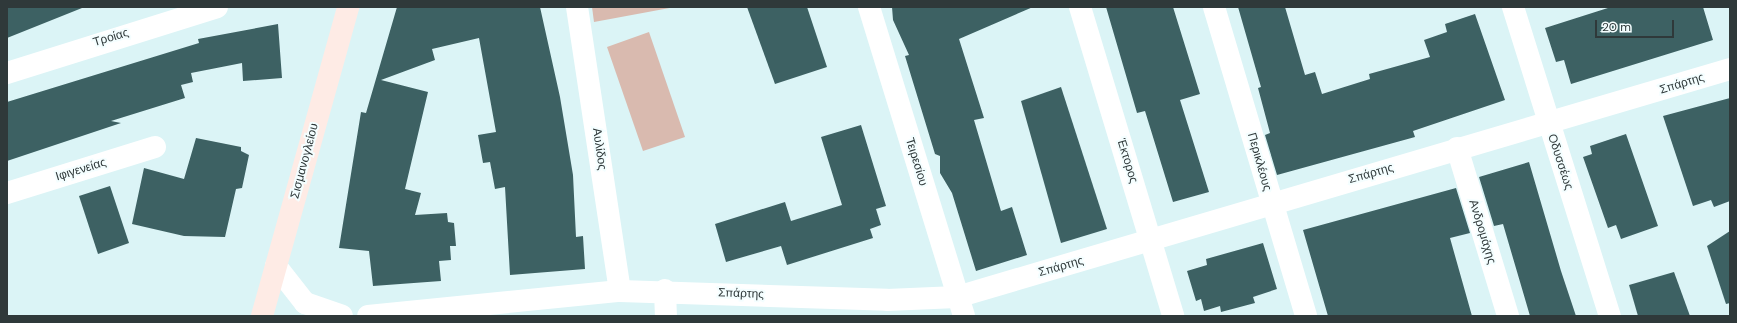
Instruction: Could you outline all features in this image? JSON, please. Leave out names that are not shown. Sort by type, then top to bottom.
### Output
[{"type":"street","name":"Τροίας","points":[[7,73],[217,7]]},
{"type":"street","name":"Σισμανογλείου","points":[[262,316],[348,7]]},
{"type":"street","name":"Αυλίδος","points":[[577,7],[620,291]]},
{"type":"street","name":"Τειρεσίου","points":[[869,7],[960,306]]},
{"type":"street","name":"Έκτορος","points":[[1080,7],[1152,241],[1173,316]]},
{"type":"street","name":"Περικλέους","points":[[1214,7],[1271,203],[1306,316]]},
{"type":"street","name":"Οδυσσέως","points":[[1513,7],[1547,124],[1610,316]]},
{"type":"street","name":"Σπάρτης","points":[[368,316],[443,312],[620,291],[665,290],[921,300],[960,306],[1152,241],[1271,203],[1457,148],[1547,124],[1730,69]]},
{"type":"street","name":"Ιφιγενείας","points":[[7,193],[155,147]]},
{"type":"street","name":"Ανδρομάχης","points":[[1457,148],[1508,316]]},
{"type":"street","points":[[276,266],[306,303],[342,316]]},
{"type":"street","points":[[665,290],[666,316]]},
{"type":"street","points":[[892,316],[921,300]]},
{"type":"shaded area","points":[[592,7],[675,7],[594,22]]},
{"type":"shaded area","points":[[649,32],[685,137],[643,151],[607,47]]},
{"type":"building","points":[[7,7],[82,7],[82,8],[7,38]]},
{"type":"building","points":[[397,7],[540,7],[560,97],[573,175],[576,237],[583,236],[585,269],[510,275],[505,187],[495,189],[490,162],[483,163],[478,135],[496,132],[479,38],[432,49],[435,60],[381,80],[428,92],[405,189],[421,193],[415,215],[447,213],[448,222],[454,223],[456,246],[450,246],[451,260],[439,261],[441,281],[373,286],[369,251],[339,248],[361,112],[366,113]]},
{"type":"building","points":[[747,7],[807,7],[827,67],[775,84]]},
{"type":"building","points":[[892,7],[1033,7],[959,39],[984,118],[974,120],[1001,211],[1012,207],[1027,255],[976,271],[952,193],[940,173],[940,156],[935,154],[905,56],[909,55],[893,20]]},
{"type":"building","points":[[1106,7],[1173,7],[1200,94],[1180,100],[1209,192],[1173,202],[1145,111],[1137,113]]},
{"type":"building","points":[[1238,7],[1285,7],[1305,75],[1315,72],[1322,94],[1370,79],[1369,74],[1430,57],[1424,40],[1447,32],[1445,24],[1475,14],[1505,100],[1413,131],[1415,137],[1277,175],[1265,135],[1270,133],[1258,88],[1261,87]]},
{"type":"building","points":[[1611,7],[1703,7],[1713,40],[1571,84],[1564,60],[1556,62],[1545,28]]},
{"type":"building","points":[[278,24],[282,78],[243,81],[242,63],[191,73],[193,82],[181,85],[185,98],[111,121],[121,123],[7,161],[7,102],[199,43],[198,39]]},
{"type":"building","points":[[1061,87],[1107,229],[1061,243],[1021,101]]},
{"type":"building","points":[[1730,98],[1730,201],[1714,207],[1711,200],[1693,206],[1663,116]]},
{"type":"building","points":[[861,125],[886,206],[876,209],[881,225],[870,229],[873,238],[787,265],[781,246],[726,262],[715,224],[785,202],[791,221],[842,205],[821,137]]},
{"type":"building","points":[[1626,134],[1658,226],[1621,239],[1616,225],[1608,228],[1583,157],[1592,154],[1590,146]]},
{"type":"building","points":[[196,138],[241,147],[241,151],[249,155],[242,188],[236,189],[225,237],[184,236],[132,224],[144,168],[184,179]]},
{"type":"building","points":[[1529,162],[1561,271],[1576,316],[1530,316],[1503,224],[1494,226],[1479,177]]},
{"type":"building","points":[[110,186],[129,243],[98,254],[79,196]]},
{"type":"building","points":[[1456,188],[1470,233],[1450,238],[1472,316],[1328,316],[1303,230]]},
{"type":"building","points":[[1730,231],[1730,303],[1726,304],[1707,246]]},
{"type":"building","points":[[1263,243],[1277,289],[1253,297],[1255,303],[1221,312],[1220,306],[1204,311],[1201,299],[1196,301],[1187,271],[1207,265],[1206,259]]},
{"type":"building","points":[[1674,272],[1690,316],[1638,316],[1629,285]]}]
